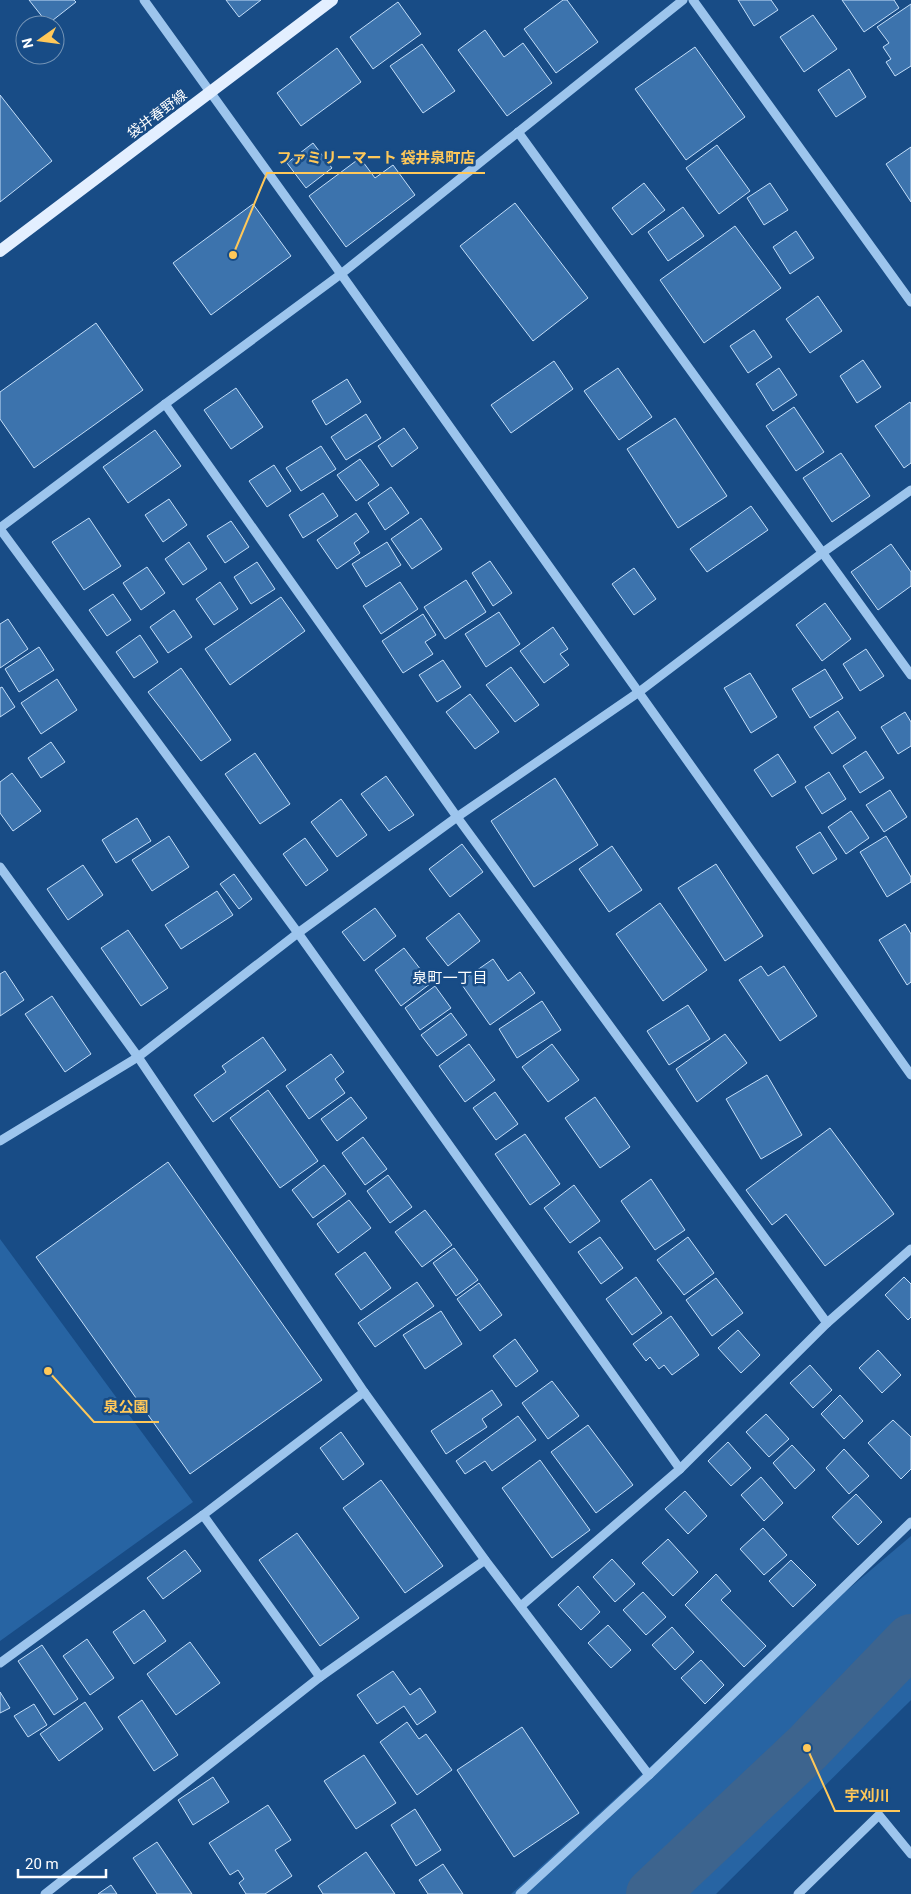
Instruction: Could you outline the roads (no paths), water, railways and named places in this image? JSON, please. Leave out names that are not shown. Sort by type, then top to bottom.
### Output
[{"type":"main road","name":"袋井春野線","points":[[0,251],[332,0]]},
{"type":"street","points":[[144,0],[911,1075]]},
{"type":"street","points":[[680,1469],[298,934],[0,529],[164,404],[341,274],[683,0]]},
{"type":"street","points":[[693,0],[911,302]]},
{"type":"street","points":[[518,132],[911,675]]},
{"type":"street","points":[[164,404],[457,817],[827,1323]]},
{"type":"street","points":[[0,1141],[138,1057],[298,934],[457,817],[639,692],[822,553],[911,490]]},
{"type":"street","points":[[0,867],[138,1057],[364,1392],[485,1560],[649,1775]]},
{"type":"street","points":[[521,1606],[680,1469],[827,1323],[911,1249]]},
{"type":"street","points":[[0,1663],[202,1515],[364,1392]]},
{"type":"street","points":[[202,1515],[320,1677]]},
{"type":"street","points":[[520,1894],[649,1775],[911,1522]]},
{"type":"street","points":[[44,1894],[320,1677],[485,1560]]},
{"type":"street","points":[[798,1894],[879,1815],[911,1854]]},
{"type":"waterway","points":[[652,1894],[807,1748],[911,1640]]},
{"type":"waterway","points":[[902,1649],[911,1650]]},
{"type":"place","name":"ファミリーマート 袋井泉町店","points":[[233,255]]},
{"type":"place","name":"泉公園","points":[[48,1371]]},
{"type":"place","name":"宇刈川","points":[[807,1748]]},
{"type":"district","name":"泉町一丁目","points":[[450,978]]}]
